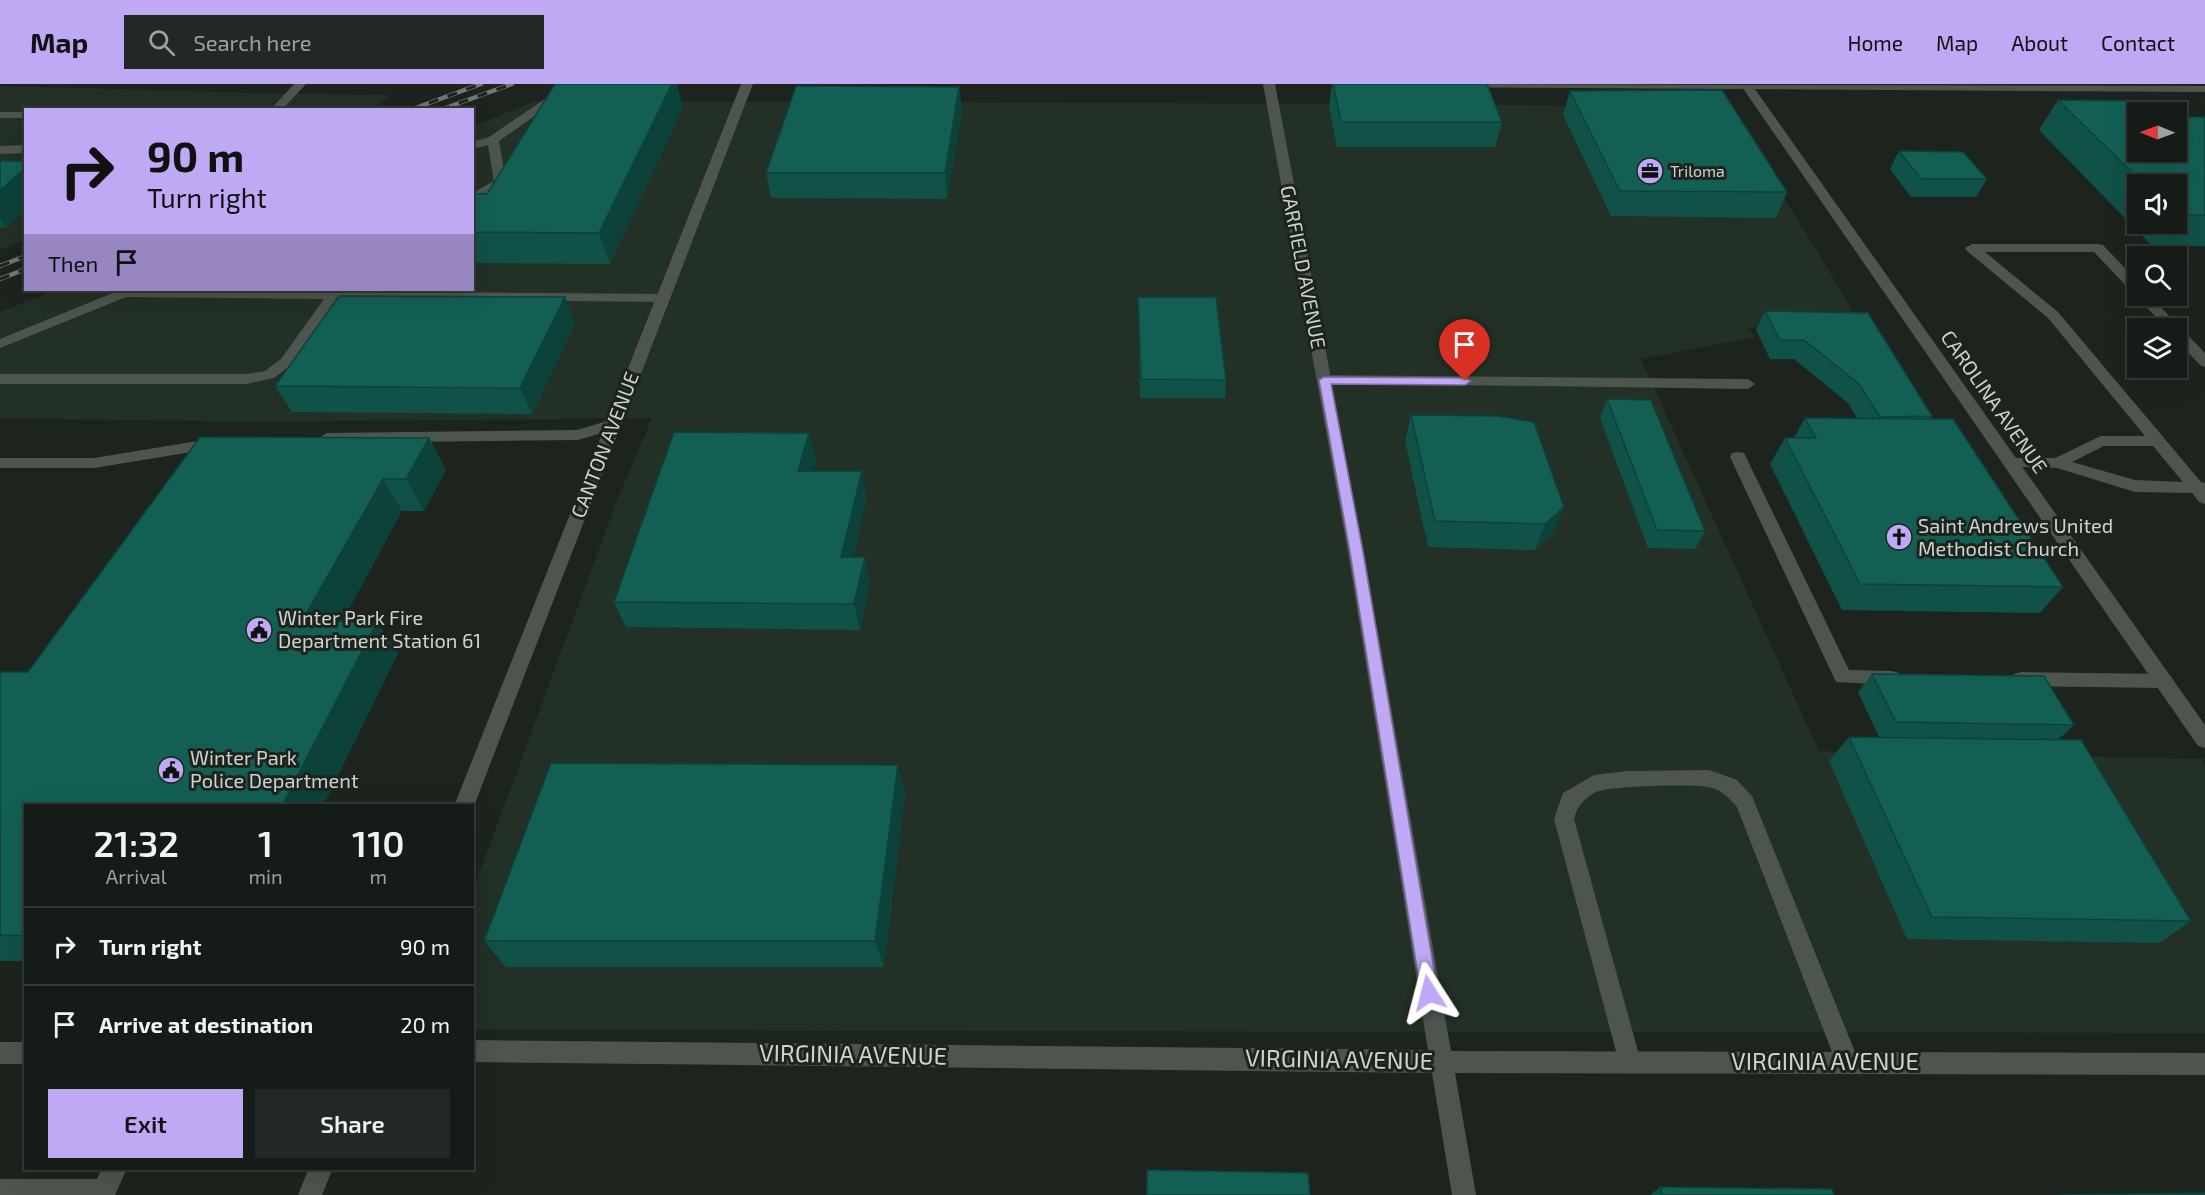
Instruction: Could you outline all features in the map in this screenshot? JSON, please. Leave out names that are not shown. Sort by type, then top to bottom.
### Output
[{"type":"street","points":[[277,108],[300,84]]},
{"type":"street","points":[[474,145],[493,140],[574,84]]},
{"type":"street","name":"CANTON AVENUE","points":[[465,804],[747,84]]},
{"type":"street","name":"GARFIELD AVENUE","points":[[1269,84],[1358,564],[1464,1195]]},
{"type":"street","points":[[1419,84],[2205,89]]},
{"type":"street","name":"CAROLINA AVENUE","points":[[1748,87],[2205,740]]},
{"type":"street","points":[[0,115],[24,115]]},
{"type":"street","points":[[474,198],[500,182],[493,140]]},
{"type":"street","points":[[0,150],[24,149]]},
{"type":"street","points":[[2127,278],[2098,248],[1972,248],[2053,315],[2157,441],[2202,491]]},
{"type":"street","points":[[0,344],[127,291],[664,298]]},
{"type":"street","points":[[0,379],[246,378],[268,375],[286,362],[334,295]]},
{"type":"street","points":[[2152,306],[2164,318]]},
{"type":"street","points":[[2187,343],[2205,362]]},
{"type":"street","points":[[1324,380],[1748,384]]},
{"type":"street","points":[[314,438],[578,435],[614,424]]},
{"type":"street","points":[[0,463],[94,463],[231,441]]},
{"type":"street","points":[[2057,463],[2101,441],[2157,441]]},
{"type":"street","points":[[1738,457],[1843,677],[1914,678]]},
{"type":"street","points":[[2010,462],[2057,463],[2135,486],[2202,491]]},
{"type":"street","points":[[2009,679],[2164,681]]},
{"type":"street","points":[[1629,1062],[1564,819],[1570,799],[1594,783],[1628,779],[1709,778],[1730,786],[1745,802],[1847,1062]]},
{"type":"street","name":"VIRGINIA AVENUE","points":[[474,1051],[1440,1062],[2205,1064]]},
{"type":"street","points":[[0,1053],[24,1053]]},
{"type":"street","points":[[0,1191],[104,1191],[114,1170]]},
{"type":"street","points":[[310,1195],[320,1170]]},
{"type":"shaded area","points":[[0,86],[389,95],[375,108],[24,108],[24,240],[0,250]]},
{"type":"shaded area","points":[[536,101],[1461,104],[1727,108],[1821,257],[1863,329],[1748,328],[1755,337],[1641,359],[1819,751],[2202,759],[2205,764],[2205,1033],[474,1030],[474,887],[618,498],[652,418],[249,422],[0,418],[0,312],[53,291],[474,291],[474,126]]},
{"type":"building","points":[[555,84],[672,84],[599,233],[474,232],[474,194],[487,194]]},
{"type":"building","points":[[1333,84],[1487,84],[1502,122],[1341,122]]},
{"type":"building","points":[[796,86],[959,87],[945,173],[766,173]]},
{"type":"building","points":[[1722,90],[1787,192],[1620,191],[1570,91]]},
{"type":"building","points":[[2058,100],[2139,102],[2127,102],[2127,162],[2187,162],[2187,117],[2205,117],[2205,215],[2187,215],[2187,174],[2134,174]]},
{"type":"building","points":[[1899,151],[1963,152],[1987,179],[1921,179]]},
{"type":"building","points":[[0,161],[24,161],[24,170],[0,190]]},
{"type":"building","points":[[339,296],[565,297],[520,388],[275,386]]},
{"type":"building","points":[[1138,297],[1216,297],[1226,380],[1141,379]]},
{"type":"building","points":[[1765,311],[1868,313],[1932,416],[1880,417],[1859,384],[1804,340],[1780,340]]},
{"type":"building","points":[[1607,399],[1651,400],[1705,531],[1657,530]]},
{"type":"building","points":[[1411,415],[1498,416],[1534,422],[1564,507],[1545,524],[1435,521]]},
{"type":"building","name":"Saint Andrews United Methodist Church","points":[[1805,418],[1953,419],[2063,587],[1860,584],[1785,438],[1816,438]]},
{"type":"building","points":[[674,432],[809,433],[798,471],[862,471],[841,557],[865,557],[854,604],[614,602]]},
{"type":"building","points":[[200,437],[429,438],[406,479],[383,479],[302,621],[377,622],[283,804],[24,804],[24,936],[0,935],[0,672],[28,672]]},
{"type":"building","points":[[1872,674],[2044,676],[2074,725],[1896,722]]},
{"type":"building","points":[[1849,737],[2081,740],[2191,921],[1932,917]]},
{"type":"building","points":[[551,763],[898,765],[875,941],[484,941]]},
{"type":"building","points":[[1147,1170],[1308,1173],[1310,1195],[1147,1195]]},
{"type":"building","points":[[1660,1187],[1832,1189],[1834,1195],[1662,1195]]},
{"type":"building","points":[[2205,1193],[2205,1195],[2057,1195]]},
{"type":"railway","points":[[415,108],[481,84]]},
{"type":"railway","points":[[446,108],[512,84]]},
{"type":"railway","points":[[0,266],[24,257]]},
{"type":"railway","points":[[0,279],[24,270]]},
{"type":"place","name":"Triloma","points":[[1650,171]]},
{"type":"place","name":"Saint Andrews United Methodist Church","points":[[1899,537]]},
{"type":"place","name":"Winter Park Fire Department Station 61","points":[[259,630]]},
{"type":"place","name":"Winter Park Police Department","points":[[171,770]]},
{"type":"route","points":[[1429,993],[1356,552],[1324,380],[1465,381]]}]
